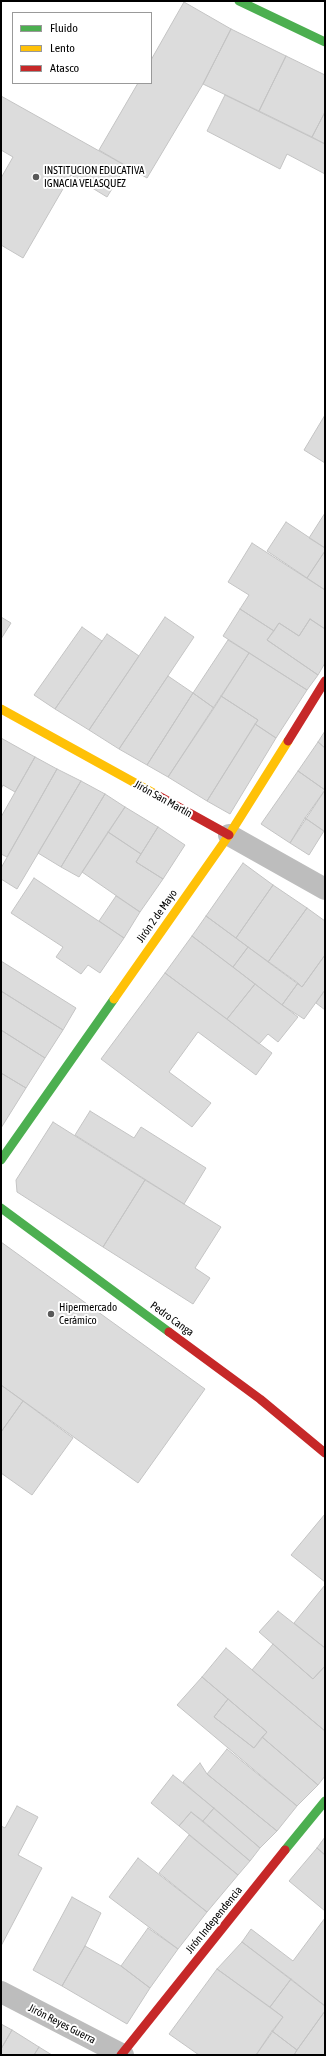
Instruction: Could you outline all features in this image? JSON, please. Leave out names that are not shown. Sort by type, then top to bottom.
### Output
[{"type":"street","points":[[239,1],[325,42]]},
{"type":"street","name":"Jirón 2 de Mayo","points":[[1,1160],[229,835],[325,681]]},
{"type":"street","name":"Jirón San Martín","points":[[1,709],[325,889]]},
{"type":"street","name":"Pedro Canga","points":[[1,1208],[260,1399],[325,1453]]},
{"type":"street","name":"Jirón Independencia","points":[[122,2055],[325,1801]]},
{"type":"street","name":"Jirón Reyes Guerra","points":[[1,1992],[122,2055]]},
{"type":"building","points":[[184,2],[231,29],[203,84],[147,178],[99,150],[137,84],[152,84],[152,58]]},
{"type":"building","points":[[231,29],[286,56],[259,111],[203,84]]},
{"type":"building","points":[[286,56],[325,75],[325,112],[312,137],[259,111]]},
{"type":"building","points":[[225,95],[325,144],[325,174],[287,154],[280,169],[207,131]]},
{"type":"building","name":"INSTITUCION EDUCATIVA IGNACIA VELASQUEZ","points":[[1,96],[126,166],[107,197],[71,175],[23,258],[1,245],[1,178],[13,157],[1,150]]},
{"type":"building","points":[[325,112],[325,144],[312,137]]},
{"type":"building","points":[[325,415],[325,463],[304,450]]},
{"type":"building","points":[[325,513],[325,548],[309,538]]},
{"type":"building","points":[[286,522],[325,548],[325,551],[307,578],[267,551]]},
{"type":"building","points":[[252,543],[325,590],[325,629],[310,619],[299,636],[279,623],[274,631],[240,609],[249,595],[228,582]]},
{"type":"building","points":[[325,551],[325,590],[307,578]]},
{"type":"building","points":[[240,609],[274,631],[267,640],[318,675],[307,690],[223,636]]},
{"type":"building","points":[[1,617],[11,623],[1,639]]},
{"type":"building","points":[[165,617],[194,637],[119,749],[89,730]]},
{"type":"building","points":[[310,619],[325,629],[325,663],[318,675],[267,640],[279,623],[299,636]]},
{"type":"building","points":[[82,627],[102,641],[55,709],[34,695]]},
{"type":"building","points":[[107,634],[139,656],[89,730],[55,709]]},
{"type":"building","points":[[228,640],[249,653],[214,708],[193,693]]},
{"type":"building","points":[[249,653],[307,690],[276,738],[255,724],[258,720],[221,696]]},
{"type":"building","points":[[168,676],[193,693],[147,765],[119,749]]},
{"type":"building","points":[[193,693],[214,708],[168,777],[147,765]]},
{"type":"building","points":[[221,696],[258,720],[207,801],[168,777]]},
{"type":"building","points":[[255,724],[276,738],[230,814],[207,801]]},
{"type":"building","points":[[325,731],[325,748],[318,742]]},
{"type":"building","points":[[1,738],[35,757],[15,792],[3,785],[1,789]]},
{"type":"building","points":[[318,742],[325,748],[325,790],[298,771]]},
{"type":"building","points":[[35,757],[57,769],[7,857],[1,854],[1,817]]},
{"type":"building","points":[[57,769],[81,781],[17,889],[1,879],[1,868]]},
{"type":"building","points":[[298,771],[325,790],[290,843],[261,824]]},
{"type":"building","points":[[81,781],[105,794],[61,867],[38,853]]},
{"type":"building","points":[[325,790],[325,832],[305,818]]},
{"type":"building","points":[[105,794],[125,807],[79,877],[61,867]]},
{"type":"building","points":[[125,807],[158,827],[141,854],[108,832]]},
{"type":"building","points":[[305,818],[324,831],[309,855],[290,843]]},
{"type":"building","points":[[158,827],[185,845],[163,879],[136,862]]},
{"type":"building","points":[[108,832],[141,854],[136,862],[163,879],[140,912],[82,872]]},
{"type":"building","points":[[243,863],[273,885],[236,938],[206,916]]},
{"type":"building","points":[[34,878],[124,938],[100,973],[88,965],[81,974],[56,957],[63,947],[11,913]]},
{"type":"building","points":[[273,885],[307,908],[268,962],[236,938]]},
{"type":"building","points":[[116,896],[140,912],[124,938],[99,921]]},
{"type":"building","points":[[307,908],[325,921],[325,955],[302,987],[268,962]]},
{"type":"building","points":[[206,916],[248,947],[233,967],[192,936]]},
{"type":"building","points":[[192,936],[255,984],[227,1019],[165,973]]},
{"type":"building","points":[[248,947],[298,983],[282,1005],[233,967]]},
{"type":"building","points":[[325,955],[325,990],[304,1019],[282,1005],[298,983],[302,987]]},
{"type":"building","points":[[1,961],[76,1008],[63,1030],[1,991]]},
{"type":"building","points":[[165,973],[272,1053],[256,1075],[198,1032],[169,1072],[211,1103],[192,1127],[101,1059]]},
{"type":"building","points":[[255,984],[298,1017],[278,1042],[268,1034],[259,1044],[227,1019]]},
{"type":"building","points":[[325,990],[325,1010],[316,1003]]},
{"type":"building","points":[[1,991],[63,1030],[45,1058],[1,1030]]},
{"type":"building","points":[[1,1030],[45,1058],[26,1088],[1,1073]]},
{"type":"building","points":[[1,1073],[26,1088],[1,1128]]},
{"type":"building","points":[[90,1111],[134,1138],[141,1127],[206,1168],[184,1204],[75,1135]]},
{"type":"building","points":[[53,1122],[145,1180],[103,1247],[17,1192],[16,1180]]},
{"type":"building","points":[[145,1180],[221,1227],[195,1268],[210,1278],[193,1304],[103,1247]]},
{"type":"building","name":"Hipermercado Cerámico","points":[[1,1242],[205,1389],[138,1483],[1,1385]]},
{"type":"building","points":[[1,1385],[23,1401],[1,1432]]},
{"type":"building","points":[[23,1401],[73,1438],[32,1495],[1,1473],[1,1432]]},
{"type":"building","points":[[325,1514],[325,1582],[291,1555]]},
{"type":"building","points":[[325,1585],[325,1648],[294,1623]]},
{"type":"building","points":[[278,1611],[325,1648],[325,1666],[313,1679],[259,1632]]},
{"type":"building","points":[[273,1644],[313,1679],[325,1666],[325,1731],[252,1670]]},
{"type":"building","points":[[226,1648],[325,1731],[325,1776],[318,1785],[262,1737],[267,1732],[202,1677]]},
{"type":"building","points":[[202,1677],[228,1699],[214,1717],[254,1748],[262,1737],[318,1785],[297,1806],[177,1705]]},
{"type":"building","points":[[228,1699],[267,1732],[254,1748],[214,1717]]},
{"type":"building","points":[[227,1749],[297,1806],[277,1831],[207,1774]]},
{"type":"building","points":[[200,1763],[207,1774],[277,1831],[260,1848],[183,1782]]},
{"type":"building","points":[[173,1775],[214,1808],[203,1821],[191,1812],[179,1826],[151,1803]]},
{"type":"building","points":[[17,1806],[38,1817],[18,1855],[42,1868],[1,1946],[1,1826],[5,1828]]},
{"type":"building","points":[[214,1808],[260,1848],[250,1861],[203,1821]]},
{"type":"building","points":[[191,1812],[250,1861],[238,1875],[179,1826]]},
{"type":"building","points":[[189,1835],[238,1875],[207,1912],[159,1873]]},
{"type":"building","points":[[325,1837],[325,1855],[317,1848]]},
{"type":"building","points":[[317,1848],[325,1855],[325,1911],[289,1881]]},
{"type":"building","points":[[138,1858],[207,1912],[178,1949],[109,1897]]},
{"type":"building","points":[[72,1897],[101,1913],[85,1946],[62,1986],[33,1970]]},
{"type":"building","points":[[325,1918],[325,2006],[242,1942],[251,1929],[293,1961]]},
{"type":"building","points":[[148,1928],[178,1949],[150,1988],[121,1966]]},
{"type":"building","points":[[242,1942],[291,1979],[270,2007],[217,1969]]},
{"type":"building","points":[[85,1946],[121,1966],[150,1988],[127,2024],[62,1986]]},
{"type":"building","points":[[217,1969],[283,2017],[256,2055],[199,2055],[169,2034]]},
{"type":"building","points":[[291,1979],[325,2006],[325,2011],[297,2050],[272,2031],[283,2017],[270,2007]]},
{"type":"building","points":[[325,2011],[325,2055],[294,2055],[297,2050]]},
{"type":"building","points":[[1,2024],[12,2030],[1,2049]]},
{"type":"building","points":[[12,2030],[39,2047],[34,2055],[1,2055],[1,2049]]},
{"type":"building","points":[[272,2031],[297,2050],[294,2055],[256,2055]]},
{"type":"building","points":[[39,2047],[52,2055],[34,2055]]},
{"type":"traffic: fast","points":[[239,1],[325,42]]},
{"type":"traffic: fast","points":[[1,1160],[114,999]]},
{"type":"traffic: fast","points":[[1,1208],[169,1332]]},
{"type":"traffic: fast","points":[[285,1850],[325,1801]]},
{"type":"traffic: slow","points":[[1,709],[155,794]]},
{"type":"traffic: slow","points":[[114,999],[229,835],[288,741]]},
{"type":"traffic: jam","points":[[288,741],[325,681]]},
{"type":"traffic: jam","points":[[155,794],[229,835]]},
{"type":"traffic: jam","points":[[169,1332],[260,1399],[325,1453]]},
{"type":"traffic: jam","points":[[121,2055],[285,1850]]},
{"type":"place","name":"INSTITUCION EDUCATIVA IGNACIA VELASQUEZ","points":[[36,177]]},
{"type":"place","name":"Hipermercado Cerámico","points":[[51,1314]]}]
